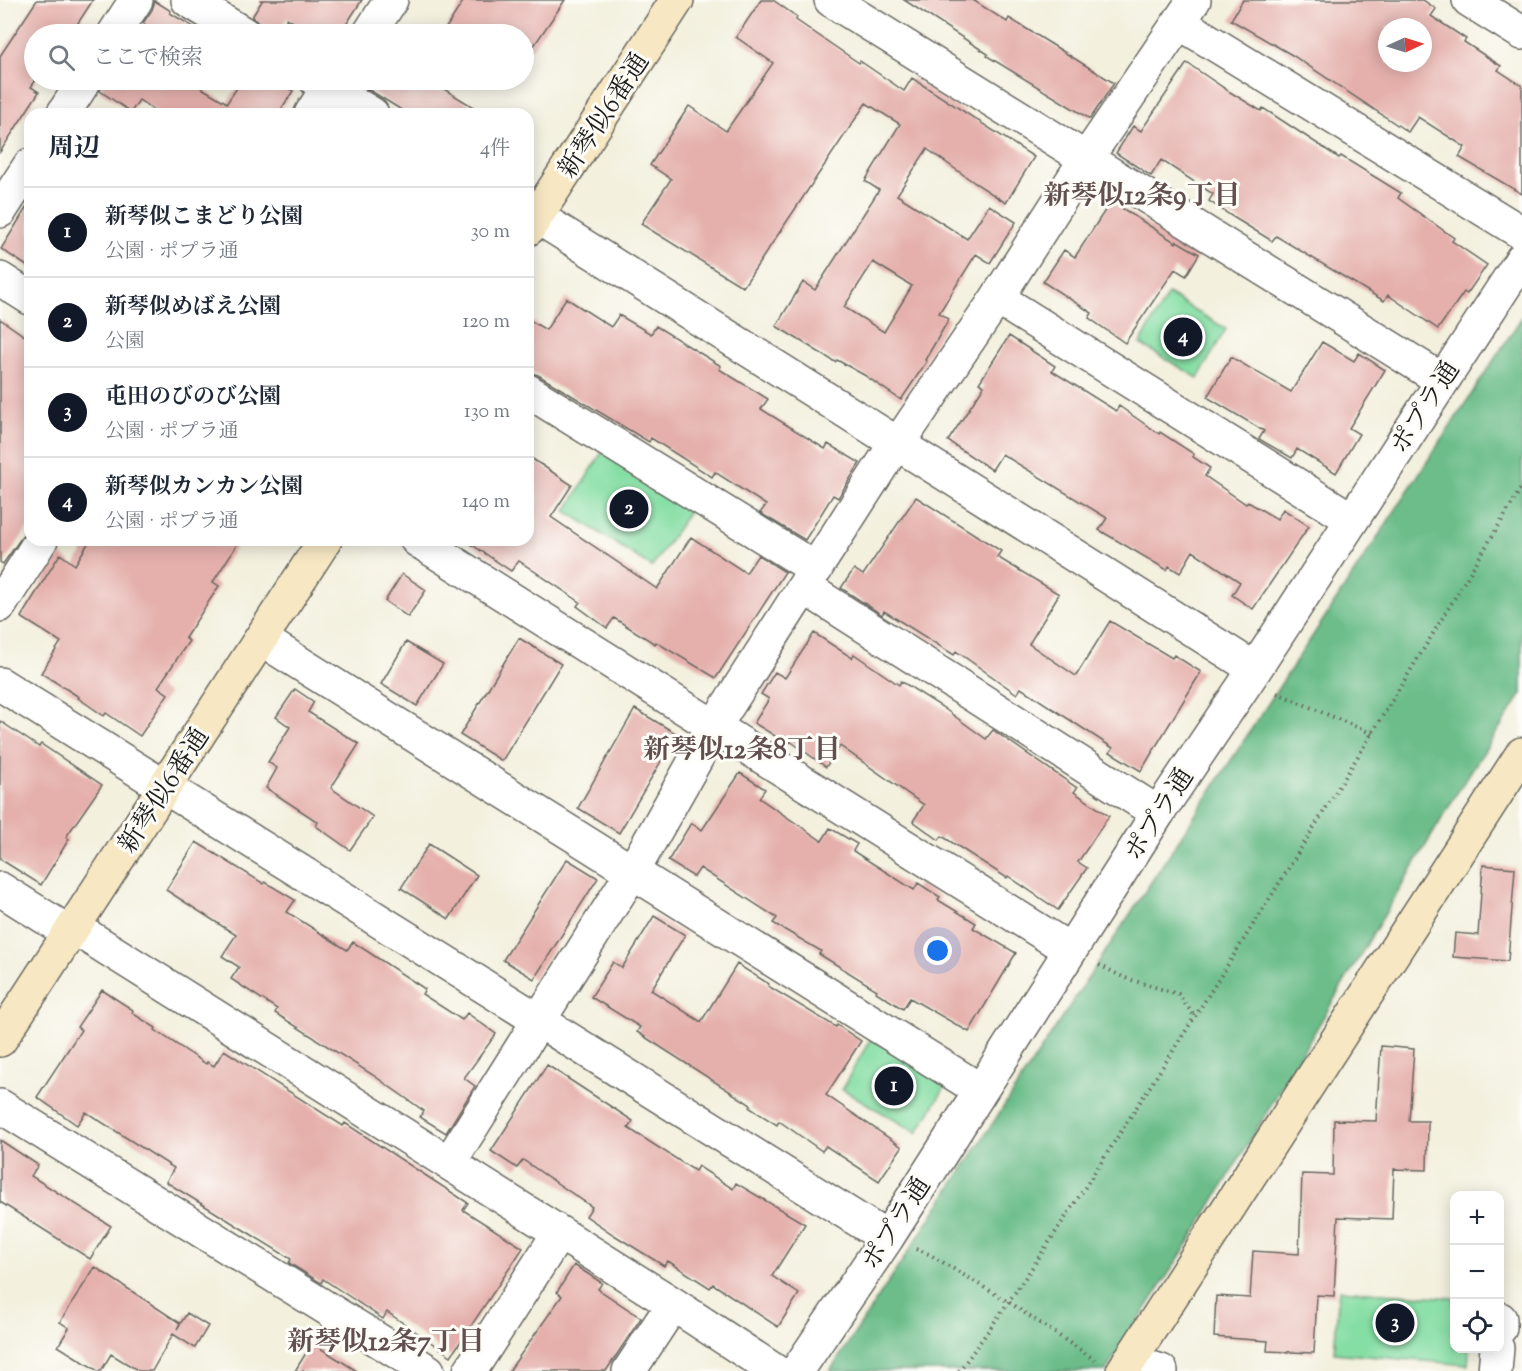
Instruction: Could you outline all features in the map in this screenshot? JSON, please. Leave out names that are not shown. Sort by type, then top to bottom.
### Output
[{"type":"street","points":[[120,24],[136,0]]},
{"type":"street","points":[[188,0],[228,24]]},
{"type":"street","points":[[375,24],[391,0]]},
{"type":"street","name":"新琴似6番通","points":[[534,214],[677,0]]},
{"type":"street","points":[[831,0],[1442,380]]},
{"type":"street","points":[[1469,0],[1522,33]]},
{"type":"street","points":[[449,1163],[633,871],[714,727],[897,443],[997,298],[1086,159],[1187,11],[1522,232]]},
{"type":"street","points":[[67,108],[79,90]]},
{"type":"street","points":[[315,108],[326,90]]},
{"type":"street","points":[[338,90],[364,108]]},
{"type":"street","points":[[0,211],[24,174]]},
{"type":"street","points":[[534,221],[897,443],[1255,669]]},
{"type":"street","name":"ポプラ通","points":[[797,1371],[887,1238],[1158,813],[1255,669],[1522,259]]},
{"type":"street","points":[[0,279],[24,294]]},
{"type":"street","points":[[997,298],[1351,519]]},
{"type":"street","points":[[534,395],[1158,813]]},
{"type":"street","points":[[0,605],[37,546]]},
{"type":"street","name":"新琴似6番通","points":[[0,1040],[321,546]]},
{"type":"street","points":[[427,546],[1070,950]]},
{"type":"street","points":[[261,639],[980,1090]]},
{"type":"street","points":[[0,684],[887,1238]]},
{"type":"street","points":[[1161,1371],[1126,1366],[1522,754]]},
{"type":"street","points":[[0,889],[71,930],[449,1163],[775,1371]]},
{"type":"street","points":[[0,1106],[428,1371]]},
{"type":"street","points":[[470,1371],[559,1233]]},
{"type":"street","points":[[629,1371],[673,1304]]},
{"type":"street","points":[[1495,1371],[1497,1353]]},
{"type":"path","points":[[959,1371],[1010,1304],[1195,1017],[1373,734],[1522,487]]},
{"type":"path","points":[[1255,669],[1265,688],[1373,734]]},
{"type":"path","points":[[1070,950],[1125,978],[1178,994],[1195,1017]]},
{"type":"path","points":[[887,1238],[930,1254],[1101,1364],[1126,1366]]},
{"type":"green space","points":[[1168,294],[1226,329],[1198,378],[1140,344]]},
{"type":"green space","points":[[1522,317],[1522,694],[1460,788],[1193,1236],[1106,1371],[830,1371]]},
{"type":"green space","points":[[604,449],[692,507],[652,567],[566,511]]},
{"type":"green space","points":[[871,1038],[947,1084],[917,1133],[842,1089]]},
{"type":"green space","points":[[1339,1290],[1450,1298],[1450,1353],[1469,1353],[1468,1365],[1334,1353]]},
{"type":"building","points":[[37,0],[93,0],[77,24],[24,24],[24,90],[39,92],[29,108],[24,108],[24,115],[0,152],[0,56]]},
{"type":"building","points":[[260,0],[362,0],[346,24],[296,24],[287,18],[283,24],[259,24],[252,17],[262,1]]},
{"type":"building","points":[[464,0],[565,0],[534,46],[534,24],[448,24]]},
{"type":"building","points":[[761,0],[773,0],[797,17],[796,20],[904,91],[912,78],[1034,157],[1006,203],[927,149],[897,195],[967,239],[989,205],[1016,222],[990,263],[976,254],[939,313],[949,319],[925,360],[927,361],[901,400],[864,375],[837,360],[835,362],[776,326],[803,282],[815,290],[879,190],[865,181],[900,124],[866,103],[743,287],[641,224],[671,179],[650,165],[689,106],[726,131],[773,63],[736,37]],"holes":[[[873,262],[912,286],[884,332],[844,307]]]},
{"type":"building","points":[[904,0],[973,0],[1007,22],[1009,18],[1114,83],[1090,119],[987,56],[988,54]]},
{"type":"building","points":[[1243,0],[1423,0],[1436,9],[1431,16],[1466,39],[1464,42],[1501,66],[1498,70],[1522,86],[1522,194],[1459,157],[1465,147],[1418,117],[1408,132],[1292,55],[1231,20]]},
{"type":"building","points":[[155,1],[188,24],[145,24],[143,23]]},
{"type":"building","points":[[1187,63],[1261,111],[1263,108],[1339,158],[1341,156],[1401,193],[1398,198],[1454,238],[1452,241],[1487,265],[1467,294],[1464,292],[1438,329],[1388,295],[1384,301],[1276,236],[1272,241],[1209,201],[1213,194],[1161,160],[1151,176],[1116,153],[1133,126],[1141,131]]},
{"type":"building","points":[[205,90],[227,103],[235,90],[293,91],[282,108],[151,108],[139,100],[134,108],[125,108],[100,91]]},
{"type":"building","points":[[369,90],[445,90],[475,108],[398,108]]},
{"type":"building","points":[[1111,201],[1176,243],[1177,241],[1199,254],[1186,276],[1175,269],[1125,343],[1089,318],[1092,313],[1043,282],[1064,250],[1075,257]]},
{"type":"building","points":[[24,212],[24,264],[1,249]]},
{"type":"building","points":[[566,298],[611,327],[619,315],[651,334],[656,326],[721,366],[719,369],[768,399],[761,409],[825,449],[828,444],[860,463],[838,498],[833,495],[805,540],[760,513],[766,505],[715,472],[712,477],[651,438],[649,442],[534,374],[534,323],[546,330]]},
{"type":"building","points":[[0,319],[24,336],[24,534],[3,564],[0,562]]},
{"type":"building","points":[[1009,336],[1055,366],[1052,371],[1116,411],[1119,406],[1159,434],[1160,432],[1194,454],[1193,457],[1210,468],[1205,476],[1246,504],[1248,502],[1277,519],[1283,509],[1309,526],[1253,609],[1232,595],[1240,582],[1193,551],[1180,573],[1169,566],[1167,570],[1099,530],[1107,518],[1002,454],[992,470],[948,441],[984,386],[979,383]]},
{"type":"building","points":[[1322,342],[1354,361],[1359,353],[1385,370],[1349,428],[1359,434],[1336,473],[1297,449],[1292,458],[1259,439],[1264,431],[1207,397],[1231,357],[1291,392]]},
{"type":"building","points":[[534,460],[572,485],[551,517],[657,589],[691,537],[746,573],[758,555],[785,572],[716,678],[614,618],[607,628],[577,606],[580,602],[519,561],[511,571],[474,546],[534,546]]},
{"type":"building","points":[[916,497],[1001,551],[997,557],[1059,594],[1029,644],[1076,676],[1110,621],[1172,658],[1174,655],[1201,672],[1141,771],[1110,752],[1113,748],[1021,688],[1017,694],[956,651],[954,655],[884,611],[882,615],[841,588],[854,569],[863,575]]},
{"type":"building","points":[[86,546],[236,546],[213,582],[219,586],[185,638],[189,641],[158,687],[168,694],[140,736],[106,713],[104,716],[41,673],[61,642],[21,617],[60,554],[75,565]]},
{"type":"building","points":[[402,574],[426,590],[408,617],[385,601]]},
{"type":"building","points":[[814,633],[852,658],[854,654],[899,685],[901,681],[986,739],[993,730],[1077,788],[1074,792],[1109,816],[1078,862],[1087,868],[1058,910],[1008,876],[1007,878],[942,836],[939,840],[913,821],[924,805],[840,746],[826,767],[790,741],[788,744],[754,723],[769,699],[761,694],[775,672],[785,678]]},
{"type":"building","points":[[519,638],[561,664],[502,761],[460,735]]},
{"type":"building","points":[[406,642],[443,664],[417,706],[381,684]]},
{"type":"building","points":[[295,689],[314,702],[308,712],[359,744],[331,788],[373,817],[350,850],[316,826],[318,822],[266,788],[277,768],[268,762],[290,727],[276,717]]},
{"type":"building","points":[[635,709],[677,734],[619,833],[578,808]]},
{"type":"building","points":[[0,721],[39,747],[41,744],[102,785],[66,837],[69,839],[41,885],[0,859]]},
{"type":"building","points":[[740,773],[765,789],[759,798],[822,841],[830,828],[857,844],[853,851],[914,890],[918,883],[940,897],[938,900],[976,923],[973,928],[1016,953],[969,1032],[910,998],[903,1009],[819,954],[821,951],[773,923],[777,918],[700,868],[694,877],[668,861],[691,823],[702,830]]},
{"type":"building","points":[[196,842],[264,884],[265,882],[295,900],[287,912],[347,950],[353,942],[425,989],[422,994],[462,1020],[467,1013],[496,1034],[464,1078],[475,1086],[446,1133],[420,1117],[424,1111],[373,1075],[275,1013],[277,1009],[231,979],[239,967],[222,956],[236,935],[166,890]]},
{"type":"building","points":[[429,844],[477,875],[449,919],[401,888]]},
{"type":"building","points":[[567,859],[598,878],[534,979],[503,960]]},
{"type":"building","points":[[1483,865],[1515,868],[1508,961],[1453,957],[1455,933],[1478,935]]},
{"type":"building","points":[[654,916],[685,935],[651,990],[701,1022],[737,964],[769,984],[768,986],[861,1041],[826,1095],[902,1147],[879,1181],[826,1146],[822,1151],[779,1121],[777,1125],[750,1108],[751,1105],[637,1032],[640,1027],[591,997],[613,962],[622,968]]},
{"type":"building","points":[[102,990],[133,1010],[132,1013],[156,1028],[155,1030],[206,1064],[207,1062],[214,1066],[224,1050],[343,1126],[345,1123],[468,1203],[463,1210],[523,1248],[451,1356],[387,1312],[383,1319],[323,1279],[321,1283],[289,1263],[291,1259],[166,1182],[174,1168],[86,1112],[77,1125],[37,1097],[81,1030],[77,1027]]},
{"type":"building","points":[[1381,1046],[1414,1049],[1409,1121],[1428,1121],[1427,1170],[1394,1169],[1392,1219],[1338,1217],[1334,1296],[1317,1295],[1314,1353],[1267,1351],[1268,1341],[1214,1337],[1216,1296],[1250,1298],[1253,1251],[1299,1254],[1302,1174],[1333,1175],[1334,1120],[1376,1121]]},
{"type":"building","points":[[547,1065],[633,1121],[628,1128],[695,1171],[698,1166],[733,1189],[736,1183],[805,1224],[772,1276],[799,1294],[778,1327],[713,1284],[710,1288],[668,1261],[664,1266],[614,1235],[586,1216],[592,1207],[523,1160],[517,1168],[491,1151]]},
{"type":"building","points":[[0,1140],[38,1165],[31,1176],[111,1226],[90,1259],[0,1202]]},
{"type":"building","points":[[574,1265],[602,1283],[598,1289],[641,1318],[606,1371],[509,1371],[562,1296],[557,1292]]},
{"type":"building","points":[[95,1267],[180,1323],[177,1329],[187,1313],[208,1326],[195,1348],[173,1334],[152,1371],[139,1371],[111,1354],[101,1371],[98,1371],[58,1346],[69,1328],[60,1322]]},
{"type":"building","points":[[312,1343],[357,1371],[295,1371]]},
{"type":"place","name":"新琴似カンカン公園","points":[[1183,337]]},
{"type":"place","name":"新琴似めばえ公園","points":[[629,509]]},
{"type":"place","name":"新琴似こまどり公園","points":[[894,1086]]},
{"type":"place","name":"屯田のびのび公園","points":[[1395,1323]]},
{"type":"district","name":"新琴似12条9丁目","points":[[1142,195]]},
{"type":"district","name":"新琴似12条8丁目","points":[[742,749]]},
{"type":"district","name":"新琴似12条7丁目","points":[[386,1341]]}]
